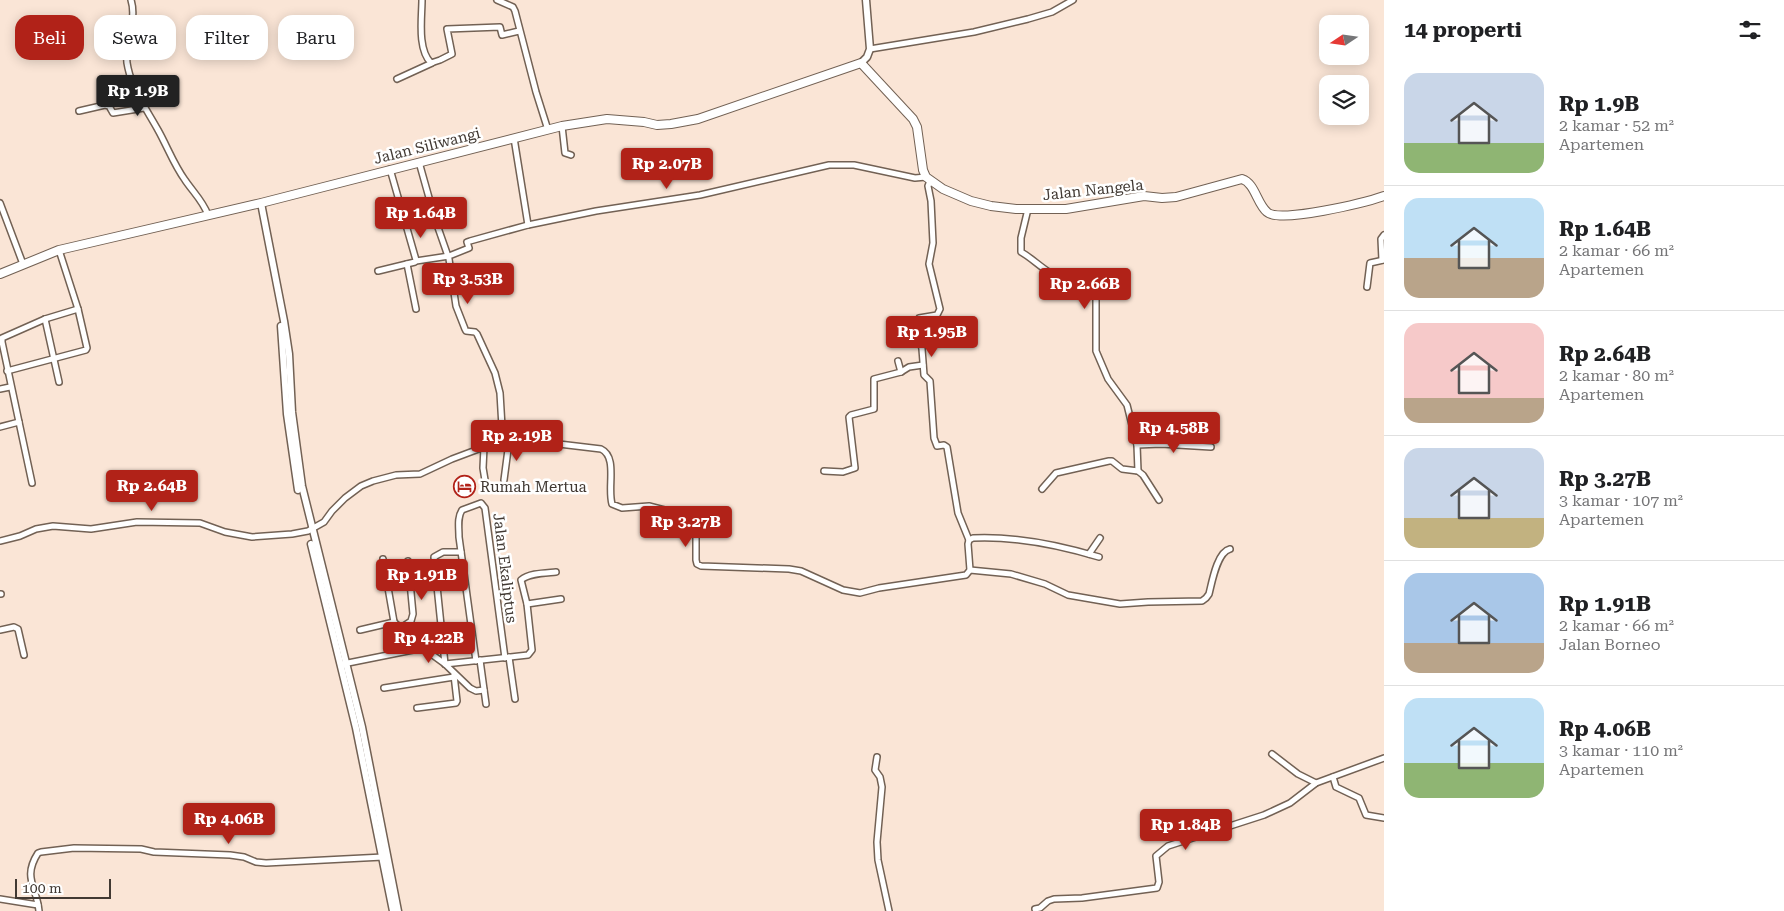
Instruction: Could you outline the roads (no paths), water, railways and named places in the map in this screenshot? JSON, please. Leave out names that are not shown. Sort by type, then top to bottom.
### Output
[{"type":"main road","name":"Jalan Siliwangi","points":[[0,274],[59,250],[259,203],[562,126],[607,119],[657,125],[672,124],[698,118],[861,63]]},
{"type":"main road","points":[[861,63],[913,119],[920,141],[923,170],[928,179]]},
{"type":"main road","name":"Jalan Nangela","points":[[928,179],[943,189],[971,201],[1000,207],[1028,209],[1066,209],[1144,196],[1176,198],[1242,179],[1246,180],[1266,212],[1271,215],[1297,215],[1334,209],[1384,196]]},
{"type":"street","points":[[131,0],[133,16],[128,69],[144,108],[185,180],[204,204],[208,215]]},
{"type":"street","points":[[422,0],[421,35],[427,57],[432,63]]},
{"type":"street","points":[[497,0],[513,8],[548,130]]},
{"type":"street","points":[[861,63],[867,57],[870,49],[866,0]]},
{"type":"street","points":[[870,49],[974,32],[1021,21],[1052,12],[1073,0]]},
{"type":"street","points":[[397,79],[452,54],[447,29],[500,27],[502,35],[519,31]]},
{"type":"street","points":[[79,111],[105,105],[109,106],[113,113],[144,108]]},
{"type":"street","points":[[562,126],[565,153],[571,155]]},
{"type":"street","points":[[514,138],[528,225]]},
{"type":"street","points":[[419,162],[452,270],[456,306],[465,329],[477,334],[494,373],[501,398],[503,444]]},
{"type":"street","points":[[0,541],[20,536],[36,529],[53,526],[91,529],[137,522],[200,523],[225,532],[252,537],[284,535],[310,530],[324,522],[339,504],[361,486],[384,478],[420,474],[452,459],[484,448],[523,441],[539,445],[559,444],[608,453],[611,461],[610,498],[612,504],[622,508],[649,506],[692,517],[696,525],[696,560],[697,564],[701,566],[789,569],[801,572],[843,590],[860,593],[879,588],[966,575],[970,570],[969,540],[958,513],[947,447],[936,445],[930,381],[924,375],[917,321],[919,318],[937,315],[940,309],[929,264],[932,243],[931,201],[928,179],[854,165],[828,164],[700,195],[596,211],[528,225],[470,241],[468,242],[469,248],[448,256],[416,261],[378,271]]},
{"type":"street","points":[[390,169],[416,261]]},
{"type":"street","points":[[0,203],[23,264]]},
{"type":"street","points":[[259,203],[284,321],[289,354],[292,412],[297,453],[310,530],[344,664],[356,728],[398,911]]},
{"type":"street","points":[[1028,209],[1021,238],[1021,252],[1055,276],[1092,275],[1100,278],[1105,286],[1104,293],[1096,298],[1096,351],[1108,379],[1127,405],[1137,445],[1138,471]]},
{"type":"street","points":[[1367,286],[1370,263],[1383,260],[1381,239],[1384,235]]},
{"type":"street","points":[[7,372],[83,351],[87,348],[78,309],[59,250]]},
{"type":"street","points":[[407,264],[416,309]]},
{"type":"street","points":[[32,482],[10,387],[2,338],[45,318],[78,309]]},
{"type":"street","points":[[45,318],[59,382]]},
{"type":"street","points":[[898,362],[901,372]]},
{"type":"street","points":[[824,471],[842,472],[855,468],[850,416],[874,409],[874,379],[901,372],[909,367],[923,365]]},
{"type":"street","points":[[0,389],[10,387]]},
{"type":"street","points":[[0,427],[19,422]]},
{"type":"street","points":[[504,480],[509,442]]},
{"type":"street","points":[[1137,445],[1161,444],[1211,447]]},
{"type":"street","points":[[484,448],[483,468],[485,480]]},
{"type":"street","points":[[1042,489],[1056,473],[1112,461],[1122,469],[1138,471],[1147,480],[1159,500]]},
{"type":"street","name":"Jalan Ekaliptus","points":[[462,552],[459,516],[462,510],[481,504],[485,508],[507,658]]},
{"type":"street","points":[[969,540],[974,538],[1011,539],[1048,544],[1099,557]]},
{"type":"street","points":[[1088,554],[1100,538]]},
{"type":"street","points":[[970,570],[1011,574],[1045,584],[1068,595],[1120,604],[1202,600],[1209,594],[1220,556],[1225,550],[1230,549]]},
{"type":"street","points":[[445,664],[434,557],[443,552],[462,552],[486,704]]},
{"type":"street","points":[[383,559],[394,622]]},
{"type":"street","points":[[402,627],[411,621],[413,614],[408,560]]},
{"type":"street","points":[[445,664],[528,655],[532,650],[527,604],[521,580],[523,578],[556,572]]},
{"type":"street","points":[[527,604],[561,599]]},
{"type":"street","points":[[360,630],[394,622],[402,627],[423,648],[445,664],[454,676],[476,691],[484,690]]},
{"type":"street","points":[[0,630],[18,628],[24,656]]},
{"type":"street","points":[[344,664],[423,648]]},
{"type":"street","points":[[507,658],[515,699]]},
{"type":"street","points":[[384,688],[454,676]]},
{"type":"street","points":[[417,708],[456,703],[454,676]]},
{"type":"street","points":[[1272,754],[1298,774],[1316,783]]},
{"type":"street","points":[[877,757],[875,770],[880,777],[882,791],[876,842],[889,911]]},
{"type":"street","points":[[1035,909],[1054,899],[1082,898],[1157,888],[1159,882],[1156,856],[1168,846],[1264,815],[1290,803],[1316,783],[1384,758]]},
{"type":"street","points":[[1334,777],[1336,787],[1359,798],[1366,815],[1384,818]]},
{"type":"street","points":[[376,812],[393,911]]},
{"type":"street","points":[[0,899],[38,908],[30,880],[30,871],[38,853],[74,848],[141,849],[154,852],[230,855],[266,863],[383,857]]},
{"type":"place","name":"Rumah Mertua","points":[[464,487]]}]
